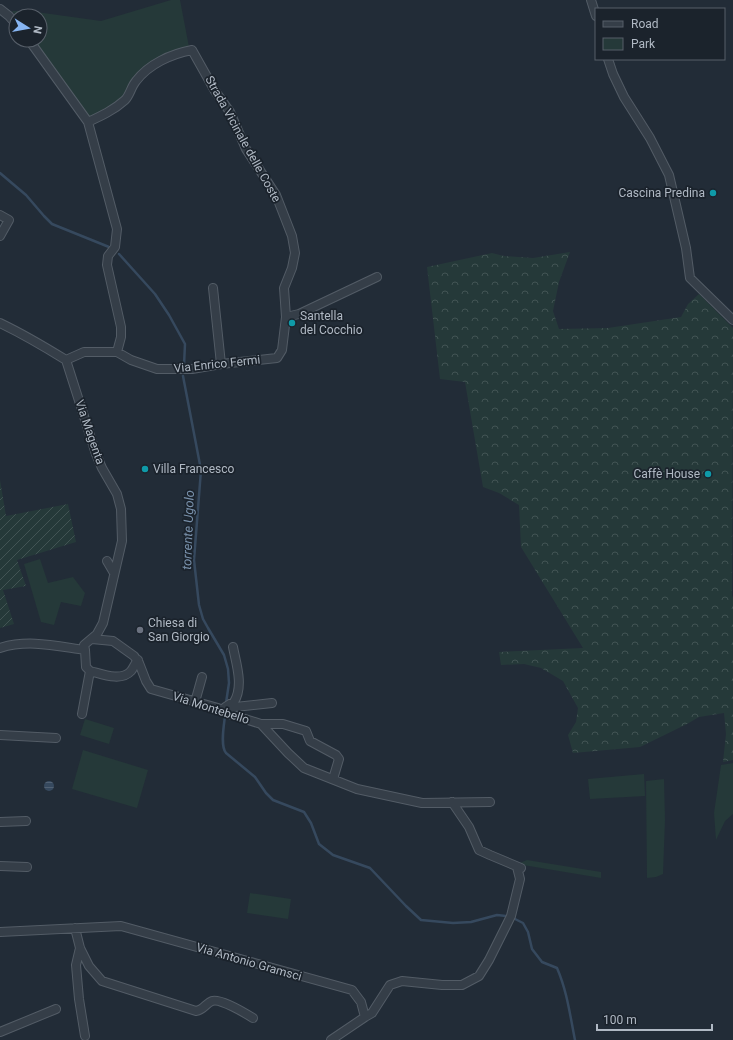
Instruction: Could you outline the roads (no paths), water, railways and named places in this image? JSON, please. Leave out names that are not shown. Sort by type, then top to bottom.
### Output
[{"type":"street","points":[[591,0],[595,13]]},
{"type":"street","points":[[0,9],[8,15]]},
{"type":"street","points":[[35,48],[88,122],[117,229],[115,247],[108,256],[107,265],[122,327],[117,352]]},
{"type":"street","name":"Strada Vicinale delle Coste","points":[[88,122],[108,114],[126,99],[135,82],[152,66],[178,52],[192,50],[215,90],[230,112],[246,149],[276,195],[292,236],[295,253],[292,268],[284,288],[286,317],[282,350],[277,358]]},
{"type":"street","points":[[608,60],[624,97],[650,138],[669,175],[686,248],[690,278],[733,320]]},
{"type":"street","points":[[0,215],[9,220],[0,236]]},
{"type":"street","points":[[286,317],[298,314],[377,278]]},
{"type":"street","points":[[213,288],[221,364]]},
{"type":"street","points":[[0,324],[17,331],[66,360]]},
{"type":"street","name":"Via Enrico Fermi","points":[[66,360],[84,352],[117,352],[131,360],[157,369],[192,369],[221,364],[277,358]]},
{"type":"street","name":"Via Magenta","points":[[66,360],[96,454],[102,468],[118,494],[121,510],[122,541],[103,623],[97,634],[92,639]]},
{"type":"street","points":[[107,561],[114,573]]},
{"type":"street","points":[[84,648],[92,639]]},
{"type":"street","name":"Via Montebello","points":[[92,639],[113,641],[128,651],[138,660],[146,681],[151,689],[223,709],[226,713],[261,724],[304,768],[358,789],[400,799],[422,803],[490,802]]},
{"type":"street","points":[[0,648],[30,643],[84,648]]},
{"type":"street","points":[[223,709],[228,704],[236,700],[239,676],[233,646]]},
{"type":"street","points":[[82,714],[88,669],[84,648]]},
{"type":"street","points":[[88,669],[114,676],[122,676],[130,671],[138,660]]},
{"type":"street","points":[[196,702],[202,678]]},
{"type":"street","points":[[223,709],[272,703]]},
{"type":"street","points":[[261,724],[283,724],[306,731],[310,741],[336,755],[339,759],[332,779]]},
{"type":"street","points":[[0,735],[56,738]]},
{"type":"street","points":[[331,1040],[372,1013],[390,985],[402,981],[442,985],[462,985],[479,976],[489,960],[511,916],[520,879],[519,868],[480,850],[469,827],[452,802]]},
{"type":"street","points":[[0,822],[26,822]]},
{"type":"street","points":[[0,866],[27,867]]},
{"type":"street","name":"Via Antonio Gramsci","points":[[0,932],[121,926],[352,990],[361,1002],[365,1017]]},
{"type":"street","points":[[75,928],[80,948],[88,966],[102,981],[196,1011],[202,1010],[211,1001],[218,1000],[253,1018]]},
{"type":"street","points":[[80,948],[76,965],[79,999],[85,1036]]},
{"type":"street","points":[[0,1032],[56,1009]]},
{"type":"water","points":[[47,781],[51,781],[54,786],[51,791],[47,791],[44,788],[44,784]]},
{"type":"waterway","name":"torrente Ugolo","points":[[0,173],[26,195],[52,224],[109,247]]},
{"type":"waterway","points":[[119,254],[155,294],[169,315],[185,344],[184,365]]},
{"type":"waterway","name":"torrente Ugolo","points":[[183,376],[201,470],[194,560],[199,605],[203,619],[224,655],[228,669],[229,683],[226,703]]},
{"type":"waterway","name":"torrente Ugolo","points":[[225,716],[223,746],[226,753],[255,777],[273,800],[304,812],[311,823],[319,844],[333,855],[370,868],[421,920],[453,923],[471,922],[497,915],[506,916]]},
{"type":"waterway","points":[[515,919],[523,923],[528,932],[532,949],[542,962],[557,968],[566,994],[575,1040]]},
{"type":"place","name":"Cascina Predina","points":[[713,193]]},
{"type":"place","name":"Santella del Cocchio","points":[[292,323]]},
{"type":"place","name":"Villa Francesco","points":[[145,469]]},
{"type":"place","name":"Caffè House","points":[[708,474]]},
{"type":"place","name":"Chiesa di San Giorgio","points":[[140,630]]}]
